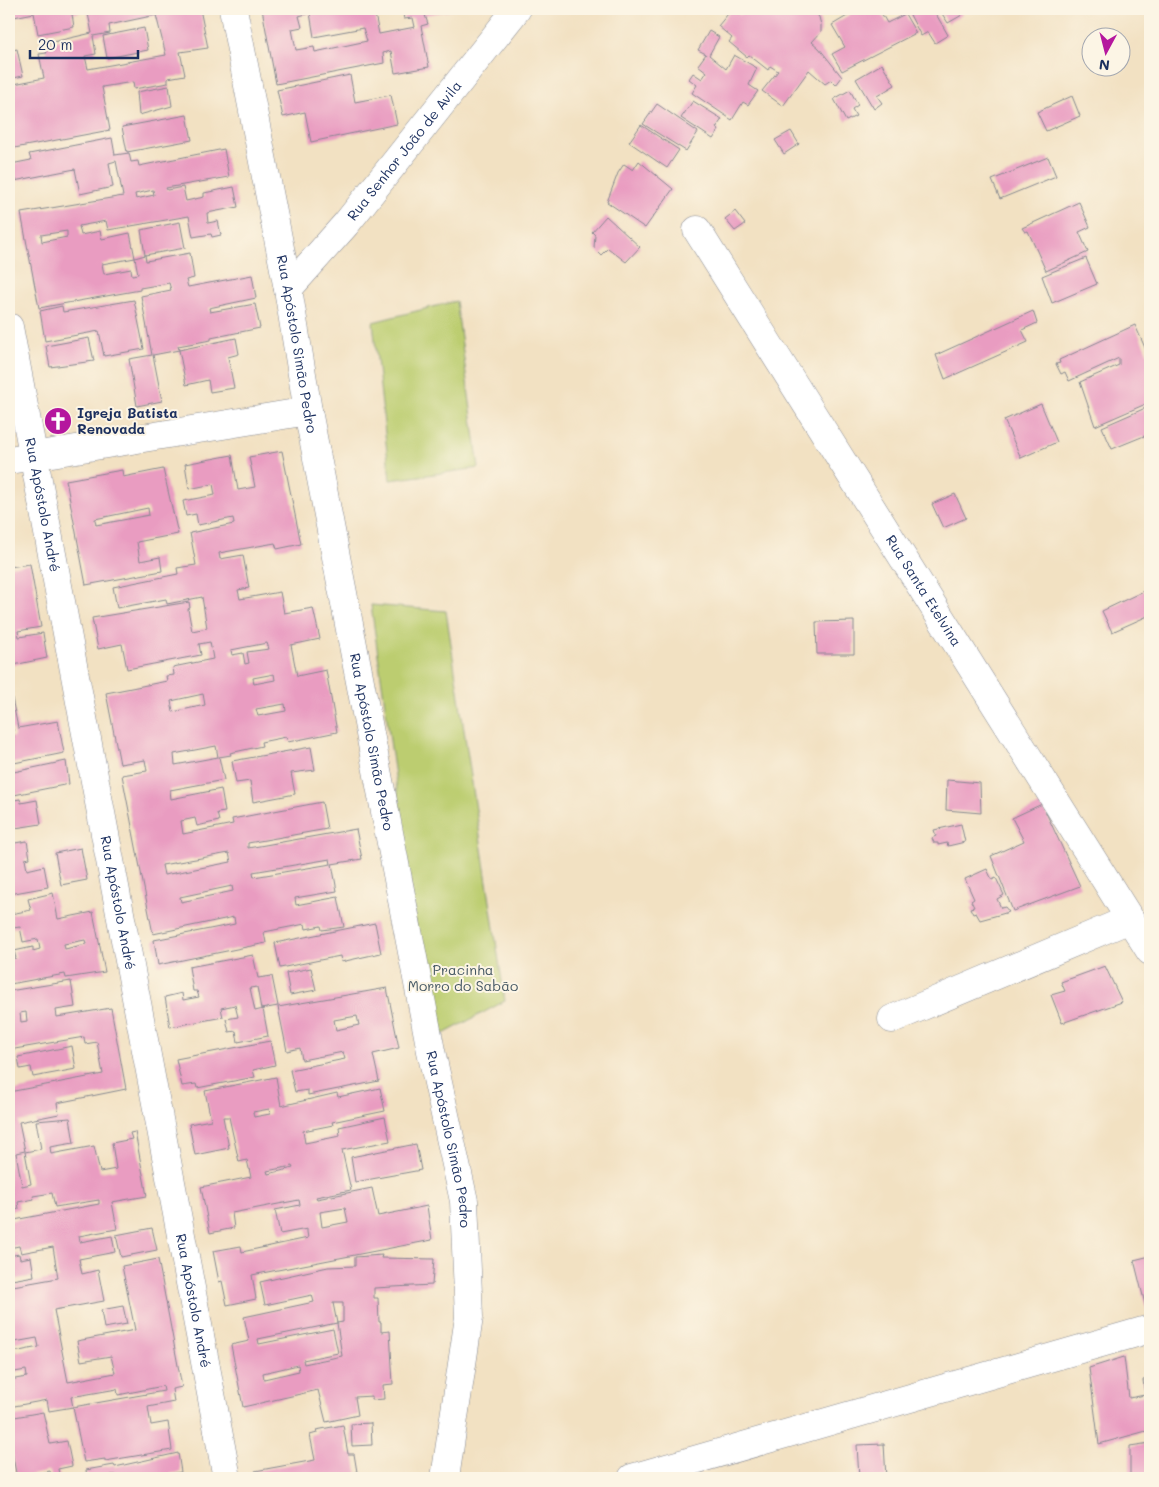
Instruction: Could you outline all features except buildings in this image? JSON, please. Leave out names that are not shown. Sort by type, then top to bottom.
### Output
[{"type":"street","name":"Rua Apóstolo Simão Pedro","points":[[233,9],[288,288],[308,411],[431,1051],[464,1201],[469,1317],[445,1478]]},
{"type":"street","name":"Rua Senhor João de Avila","points":[[288,288],[346,224],[517,9]]},
{"type":"street","name":"Rua Santa Etelvina","points":[[697,230],[1150,951]]},
{"type":"street","name":"Rua Apóstolo André","points":[[9,328],[21,458],[227,1478]]},
{"type":"street","points":[[21,458],[308,411]]},
{"type":"street","points":[[892,1019],[1130,919]]},
{"type":"street","points":[[632,1478],[1150,1329]]},
{"type":"green space","points":[[456,301],[479,468],[390,480],[373,322]]},
{"type":"green space","name":"Pracinha Morro do Sabão","points":[[371,605],[446,611],[505,1001],[432,1040]]},
{"type":"place","name":"Igreja Batista Renovada","points":[[58,421]]}]
